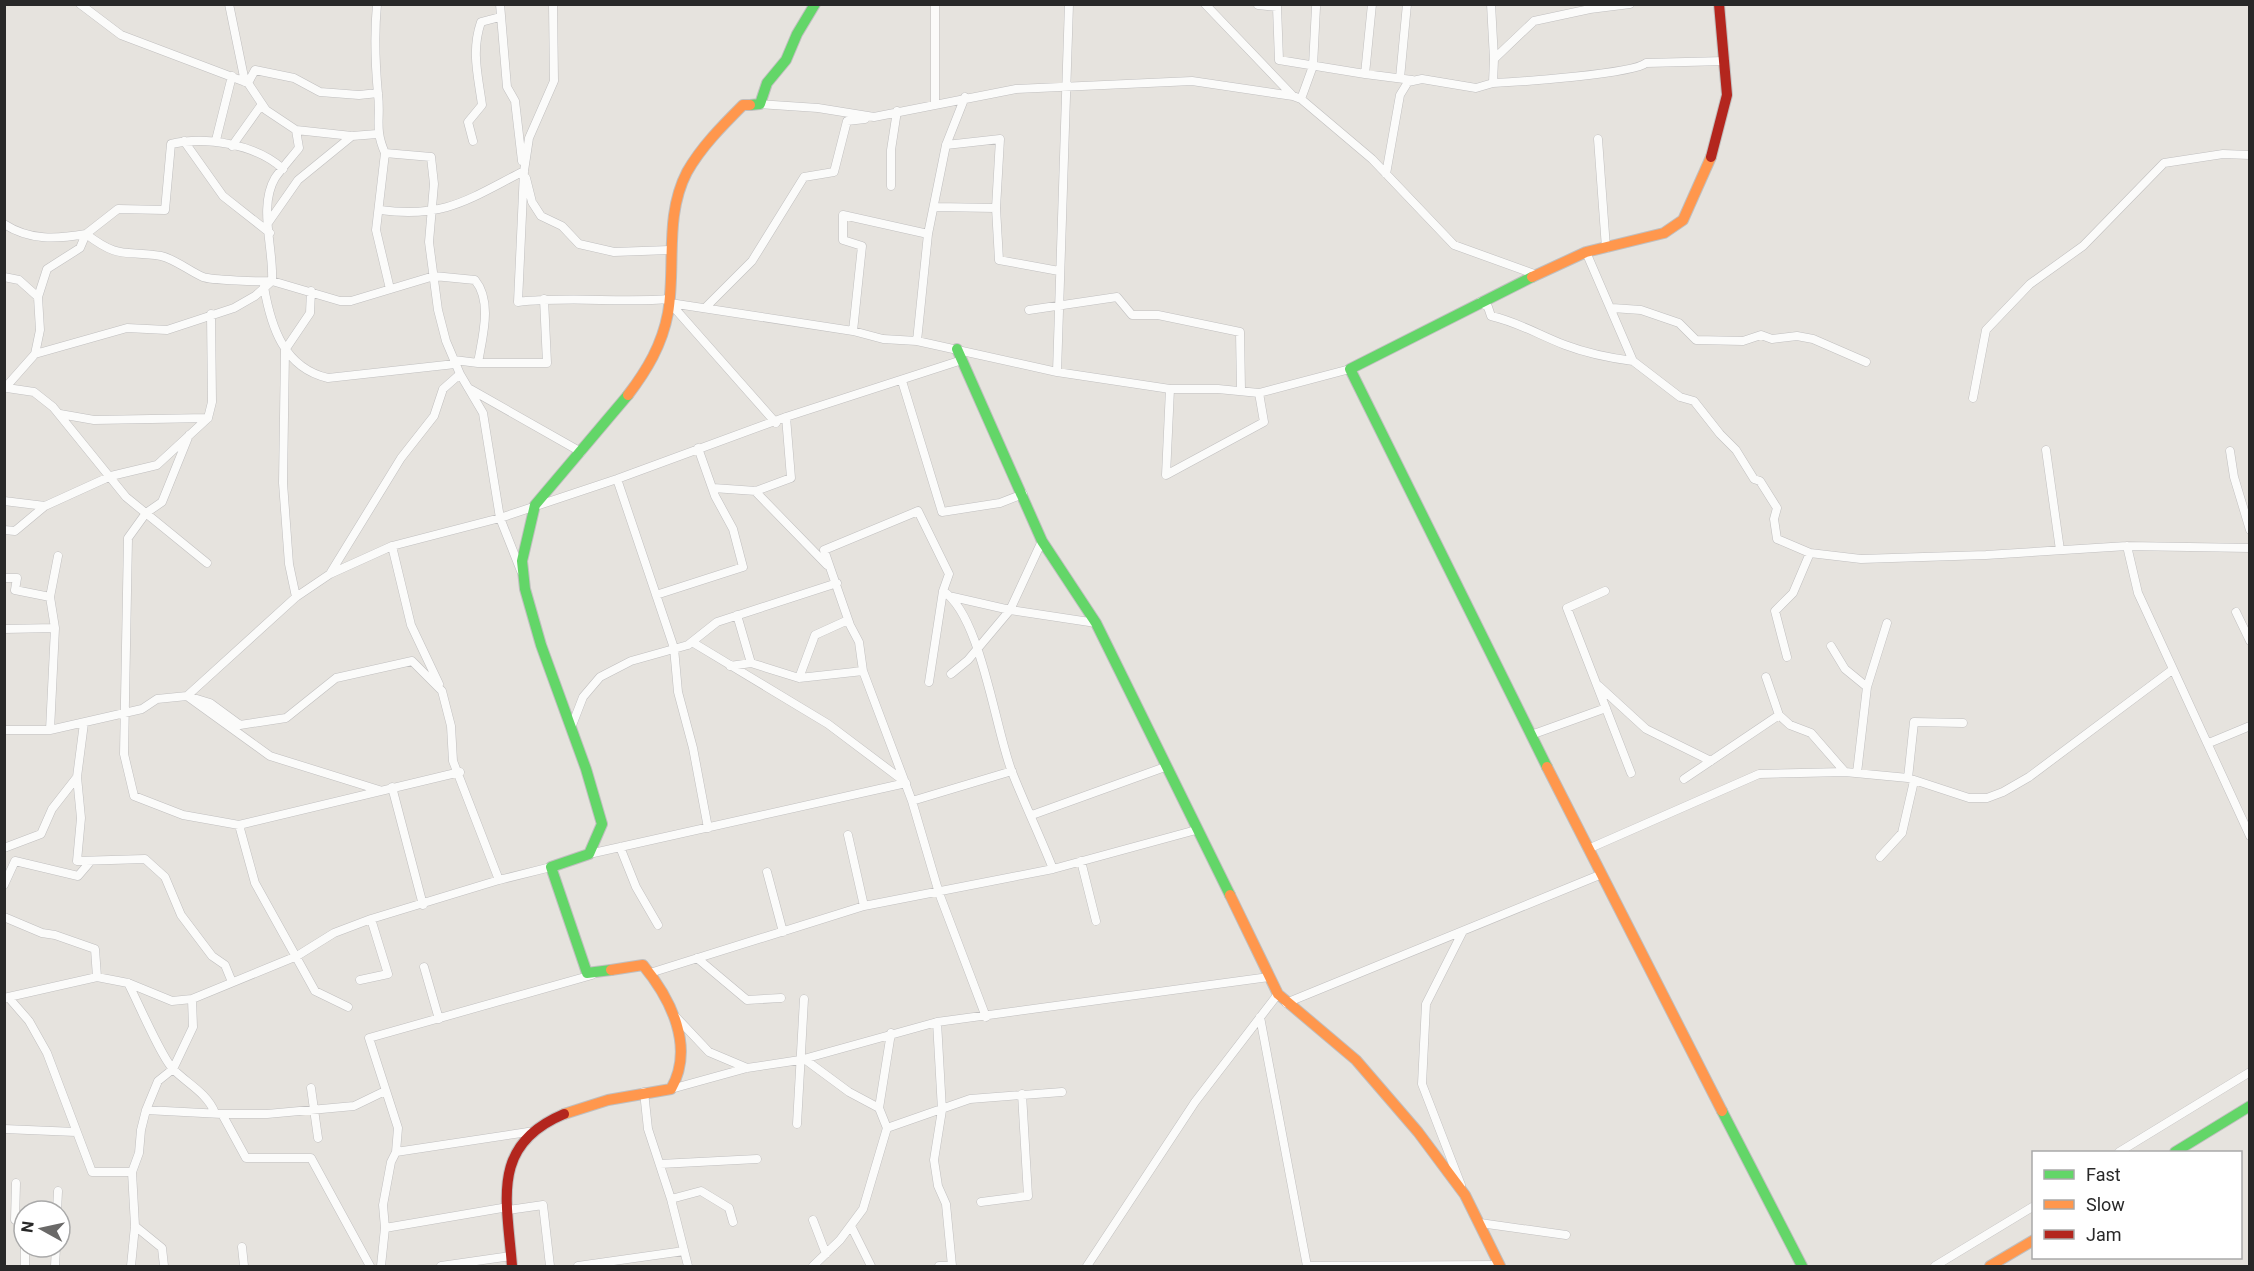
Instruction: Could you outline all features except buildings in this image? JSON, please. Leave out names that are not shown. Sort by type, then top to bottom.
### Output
[{"type":"main road","points":[[512,1261],[508,1208],[515,1152],[528,1132],[558,1115],[644,1092],[671,1089],[681,1071],[675,1016],[643,965],[587,973],[551,867],[589,854],[602,824],[541,645],[522,574],[525,541],[535,504],[581,452],[649,368],[662,336],[670,301],[670,250],[679,198],[687,173],[718,130],[743,105],[760,104],[767,83],[786,60],[797,34],[815,4]]},
{"type":"main road","points":[[1719,4],[1727,95],[1716,145],[1698,191],[1683,220],[1664,233],[1587,252],[1480,302],[1350,369],[1588,849],[1802,1266]]},
{"type":"main road","points":[[959,355],[1023,494],[1042,541],[1096,623],[1278,994],[1356,1060],[1418,1132],[1465,1195],[1500,1266]]},
{"type":"main road","points":[[2177,1151],[2250,1106]]},
{"type":"main road","points":[[1990,1266],[2032,1241]]},
{"type":"street","points":[[80,4],[121,35],[247,82]]},
{"type":"street","points":[[229,4],[247,82],[266,110],[296,130],[352,136],[376,134]]},
{"type":"street","points":[[377,4],[373,50],[378,93],[376,134],[385,153],[380,210],[375,230],[390,290]]},
{"type":"street","points":[[500,4],[507,87],[516,101],[524,171],[532,202],[541,216],[562,226],[579,244],[614,252],[670,250]]},
{"type":"street","points":[[553,4],[554,81],[529,138],[524,171],[518,302],[544,299],[670,301],[854,331],[883,339],[917,341],[959,355],[1170,389],[1241,390],[1259,393],[1350,369]]},
{"type":"street","points":[[935,4],[935,103]]},
{"type":"street","points":[[1057,372],[1069,4]]},
{"type":"street","points":[[1205,4],[1293,96]]},
{"type":"street","points":[[1365,74],[1372,4]]},
{"type":"street","points":[[1400,78],[1407,4]]},
{"type":"street","points":[[1491,4],[1493,84]]},
{"type":"street","points":[[1494,59],[1534,21],[1590,9],[1630,4]]},
{"type":"street","points":[[1258,5],[1277,7],[1279,60],[1476,88],[1493,84],[1616,72],[1640,68],[1646,63],[1725,61]]},
{"type":"street","points":[[1301,99],[1313,66],[1316,7]]},
{"type":"street","points":[[473,141],[468,122],[482,105],[475,64],[476,36],[481,22],[500,18]]},
{"type":"street","points":[[247,82],[255,70],[294,78],[320,92],[359,95],[378,93]]},
{"type":"street","points":[[216,140],[232,76]]},
{"type":"street","points":[[1386,174],[1400,95],[1408,82],[1412,80]]},
{"type":"street","points":[[706,307],[752,261],[804,177],[834,172],[847,121],[965,97],[1016,89],[1068,85],[1191,81],[1301,99],[1386,174],[1454,245],[1537,275]]},
{"type":"street","points":[[917,341],[928,234],[946,145],[965,97]]},
{"type":"street","points":[[232,146],[262,104]]},
{"type":"street","points":[[760,104],[818,108],[874,117]]},
{"type":"street","points":[[891,186],[891,150],[897,111]]},
{"type":"street","points":[[34,354],[127,328],[167,330],[234,308],[255,296],[272,281],[274,260],[268,223],[269,196],[274,180],[299,148],[296,130]]},
{"type":"street","points":[[268,223],[297,180],[352,136]]},
{"type":"street","points":[[946,145],[1000,139],[996,208],[999,260],[1059,270]]},
{"type":"street","points":[[1598,139],[1606,248]]},
{"type":"street","points":[[4,224],[14,231],[49,240],[86,234],[118,209],[165,210],[171,144],[184,141],[216,140],[271,157],[283,168]]},
{"type":"street","points":[[184,141],[223,196],[271,233]]},
{"type":"street","points":[[385,153],[431,157],[433,212],[429,242],[438,310],[460,374],[483,413],[500,518],[522,574]]},
{"type":"street","points":[[1973,398],[1986,330],[2030,284],[2083,246],[2164,163],[2223,154],[2250,155]]},
{"type":"street","points":[[380,210],[433,212],[473,199],[524,171]]},
{"type":"street","points":[[935,207],[996,208]]},
{"type":"street","points":[[854,331],[862,246],[843,240],[843,215],[928,234]]},
{"type":"street","points":[[86,234],[106,249],[125,254],[163,256],[205,278],[241,278],[255,283],[272,281],[311,291],[330,300],[351,301],[434,276],[474,280],[479,286],[485,314],[478,363]]},
{"type":"street","points":[[6,388],[34,354],[40,330],[38,297],[47,269],[80,248],[86,234]]},
{"type":"street","points":[[1587,252],[1633,361],[1680,397],[1694,401],[1736,450],[1754,479],[1760,481],[1777,508],[1774,519],[1777,539],[1810,553],[1861,559],[2127,546],[2250,548]]},
{"type":"street","points":[[4,277],[19,280],[38,297]]},
{"type":"street","points":[[264,287],[270,322],[285,350],[312,374],[328,378],[455,362],[547,363],[544,299]]},
{"type":"street","points":[[296,597],[290,564],[283,483],[285,350],[310,313],[311,291]]},
{"type":"street","points":[[1029,310],[1061,303],[1117,297],[1132,315],[1158,315],[1240,332],[1241,390]]},
{"type":"street","points":[[670,301],[776,423]]},
{"type":"street","points":[[1480,302],[1488,307],[1491,316],[1517,321],[1565,345],[1614,359],[1633,361]]},
{"type":"street","points":[[1612,308],[1641,310],[1678,323],[1696,340],[1743,341],[1761,335],[1772,339],[1797,336],[1813,339],[1866,362]]},
{"type":"street","points":[[4,530],[15,531],[45,506],[111,476],[157,465],[208,418],[212,402],[211,314]]},
{"type":"street","points":[[188,696],[296,597],[330,574],[392,546],[500,518],[535,504],[617,479],[750,429],[776,423],[786,417],[888,383],[902,381],[959,355]]},
{"type":"street","points":[[330,574],[401,458],[434,416],[443,389],[460,374]]},
{"type":"street","points":[[902,381],[942,512],[1000,503],[1023,494]]},
{"type":"street","points":[[6,388],[34,392],[60,414],[126,497],[207,563]]},
{"type":"street","points":[[468,388],[581,452]]},
{"type":"street","points":[[1170,389],[1166,475],[1264,422],[1259,393]]},
{"type":"street","points":[[60,414],[94,420],[208,418]]},
{"type":"street","points":[[713,488],[755,491],[791,478],[786,417]]},
{"type":"street","points":[[189,435],[162,502],[146,513],[128,538],[124,753],[135,796],[183,815],[239,825],[379,789],[460,772]]},
{"type":"street","points":[[656,595],[743,567],[733,528],[713,488],[698,448]]},
{"type":"street","points":[[2046,450],[2060,550]]},
{"type":"street","points":[[2230,451],[2250,530]]},
{"type":"street","points":[[617,479],[674,648],[678,692],[693,748],[708,828]]},
{"type":"street","points":[[755,491],[807,542],[831,570]]},
{"type":"street","points":[[4,501],[45,506]]},
{"type":"street","points":[[929,682],[944,591],[949,574],[918,511],[824,550],[848,620],[859,642],[863,670],[906,783],[939,893],[986,1017]]},
{"type":"street","points":[[951,674],[978,648],[1010,610],[1042,541]]},
{"type":"street","points":[[392,546],[411,625],[442,691],[451,726],[453,761],[460,772],[499,880]]},
{"type":"street","points":[[2127,546],[2138,593],[2250,836]]},
{"type":"street","points":[[1787,657],[1775,611],[1792,593],[1810,553]]},
{"type":"street","points":[[50,730],[55,628],[50,597],[58,556]]},
{"type":"street","points":[[4,578],[17,578],[15,590],[50,597]]},
{"type":"street","points":[[571,728],[583,697],[600,677],[631,661],[692,642],[717,622],[837,584]]},
{"type":"street","points":[[944,591],[953,597],[1010,610],[1096,623]]},
{"type":"street","points":[[1605,591],[1567,608],[1631,773]]},
{"type":"street","points":[[953,597],[978,648],[1012,771],[1053,869]]},
{"type":"street","points":[[2236,612],[2250,641]]},
{"type":"street","points":[[737,615],[751,663]]},
{"type":"street","points":[[799,678],[815,635],[848,620]]},
{"type":"street","points":[[1857,773],[1867,687],[1887,623]]},
{"type":"street","points":[[4,629],[55,628]]},
{"type":"street","points":[[692,642],[828,724],[906,783]]},
{"type":"street","points":[[1832,646],[1845,669],[1867,687]]},
{"type":"street","points":[[5,727],[50,730],[142,709],[157,699],[188,696],[210,703],[240,725],[286,718],[336,678],[412,661],[442,691]]},
{"type":"street","points":[[730,666],[751,663],[799,678],[863,670]]},
{"type":"street","points":[[1588,849],[1759,774],[1857,773],[1911,780],[1970,798],[1986,798],[2003,792],[2074,744],[2172,670]]},
{"type":"street","points":[[1766,677],[1779,716],[1790,726],[1811,733],[1845,772]]},
{"type":"street","points":[[1596,682],[1646,729],[1711,761]]},
{"type":"street","points":[[188,696],[270,756],[379,789]]},
{"type":"street","points":[[1531,735],[1606,708]]},
{"type":"street","points":[[1684,779],[1779,716]]},
{"type":"street","points":[[1880,857],[1902,833],[1911,780],[1914,722],[1964,723]]},
{"type":"street","points":[[84,723],[77,777],[81,818],[77,861],[145,859],[165,877],[181,915],[212,956],[225,965],[232,982]]},
{"type":"street","points":[[2209,743],[2250,726]]},
{"type":"street","points":[[1032,815],[1165,767]]},
{"type":"street","points":[[912,801],[1012,771]]},
{"type":"street","points":[[4,848],[41,834],[52,809],[77,777]]},
{"type":"street","points":[[589,854],[906,783]]},
{"type":"street","points":[[392,786],[423,905]]},
{"type":"street","points":[[239,825],[255,883],[315,991],[348,1007]]},
{"type":"street","points":[[650,973],[864,906],[1053,869],[1196,830]]},
{"type":"street","points":[[848,835],[864,906]]},
{"type":"street","points":[[620,847],[636,887],[658,925]]},
{"type":"street","points":[[4,885],[15,861],[78,876],[90,862]]},
{"type":"street","points":[[1081,861],[1096,921]]},
{"type":"street","points":[[7,998],[97,977],[128,982],[172,1001],[192,999],[297,956],[334,933],[371,919],[499,880],[551,867]]},
{"type":"street","points":[[767,872],[783,932]]},
{"type":"street","points":[[1286,1003],[1602,874]]},
{"type":"street","points":[[4,917],[42,933],[55,934],[95,949],[97,977]]},
{"type":"street","points":[[360,980],[388,974],[371,919]]},
{"type":"street","points":[[1461,933],[1426,1004],[1422,1084],[1465,1195]]},
{"type":"street","points":[[697,958],[747,1000],[781,998]]},
{"type":"street","points":[[424,967],[439,1019]]},
{"type":"street","points":[[381,1266],[385,1228],[383,1205],[391,1162],[396,1152],[398,1128],[369,1038],[602,972]]},
{"type":"street","points":[[671,1089],[747,1068],[802,1059],[937,1022],[1269,977]]},
{"type":"street","points":[[128,982],[173,1069],[187,1078],[211,1104],[246,1158],[311,1158],[370,1266]]},
{"type":"street","points":[[1087,1266],[1195,1102],[1278,994]]},
{"type":"street","points":[[7,998],[29,1021],[40,1038],[92,1172],[132,1172]]},
{"type":"street","points":[[131,1266],[135,1226],[132,1172],[139,1153],[141,1130],[146,1110],[158,1081],[173,1069],[193,1027],[192,999]]},
{"type":"street","points":[[797,1124],[804,999]]},
{"type":"street","points":[[675,1016],[709,1052],[747,1068]]},
{"type":"street","points":[[1260,1017],[1308,1266],[1500,1266]]},
{"type":"street","points":[[937,1022],[942,1110],[934,1160],[938,1186],[946,1204],[952,1266],[939,1266]]},
{"type":"street","points":[[813,1266],[851,1226],[862,1209],[887,1128],[879,1108],[891,1033]]},
{"type":"street","points":[[802,1059],[849,1092],[879,1108]]},
{"type":"street","points":[[2121,1151],[2250,1072]]},
{"type":"street","points":[[311,1088],[318,1138]]},
{"type":"street","points":[[146,1110],[218,1113],[316,1111],[354,1106],[385,1092]]},
{"type":"street","points":[[644,1092],[648,1129],[671,1199],[688,1266]]},
{"type":"street","points":[[887,1128],[970,1099],[1062,1092]]},
{"type":"street","points":[[981,1202],[1028,1196],[1022,1094]]},
{"type":"street","points":[[4,1129],[76,1132]]},
{"type":"street","points":[[396,1152],[528,1132]]},
{"type":"street","points":[[660,1164],[757,1159]]},
{"type":"street","points":[[16,1183],[16,1199]]},
{"type":"street","points":[[58,1191],[58,1199]]},
{"type":"street","points":[[671,1199],[701,1191],[729,1208],[733,1222]]},
{"type":"street","points":[[385,1228],[508,1208],[543,1205],[550,1266]]},
{"type":"street","points":[[1935,1266],[2032,1207]]},
{"type":"street","points":[[813,1221],[826,1254]]},
{"type":"street","points":[[1480,1223],[1566,1235]]},
{"type":"street","points":[[135,1226],[162,1248],[164,1266]]},
{"type":"street","points":[[851,1226],[871,1266]]},
{"type":"street","points":[[242,1247],[244,1266]]},
{"type":"street","points":[[578,1266],[617,1265],[684,1251]]},
{"type":"street","points":[[441,1266],[512,1261]]},
{"type":"traffic: fast","points":[[750,105],[760,104],[767,83],[786,60],[797,34],[815,4]]},
{"type":"traffic: fast","points":[[1532,277],[1350,369],[1547,767]]},
{"type":"traffic: fast","points":[[957,349],[1042,541],[1096,623],[1230,895]]},
{"type":"traffic: fast","points":[[611,970],[587,973],[551,867],[589,854],[602,824],[586,769],[541,645],[525,589],[522,561],[535,505],[628,395]]},
{"type":"traffic: fast","points":[[2177,1151],[2250,1106]]},
{"type":"traffic: fast","points":[[1722,1111],[1802,1266]]},
{"type":"traffic: slow","points":[[628,395],[653,357],[665,325],[670,296],[675,206],[687,172],[720,128],[743,105],[750,105]]},
{"type":"traffic: slow","points":[[1532,277],[1586,252],[1664,233],[1683,220],[1711,157]]},
{"type":"traffic: slow","points":[[1547,767],[1722,1111]]},
{"type":"traffic: slow","points":[[1230,895],[1278,994],[1356,1060],[1418,1132],[1465,1195],[1500,1266]]},
{"type":"traffic: slow","points":[[564,1114],[608,1100],[671,1089],[678,1073],[681,1057],[680,1040],[663,993],[643,965],[611,970]]},
{"type":"traffic: slow","points":[[1990,1266],[2032,1241]]},
{"type":"traffic: jam","points":[[1711,157],[1727,95],[1719,4]]},
{"type":"traffic: jam","points":[[512,1266],[507,1197],[508,1177],[514,1158],[524,1142],[540,1127],[564,1114]]}]
